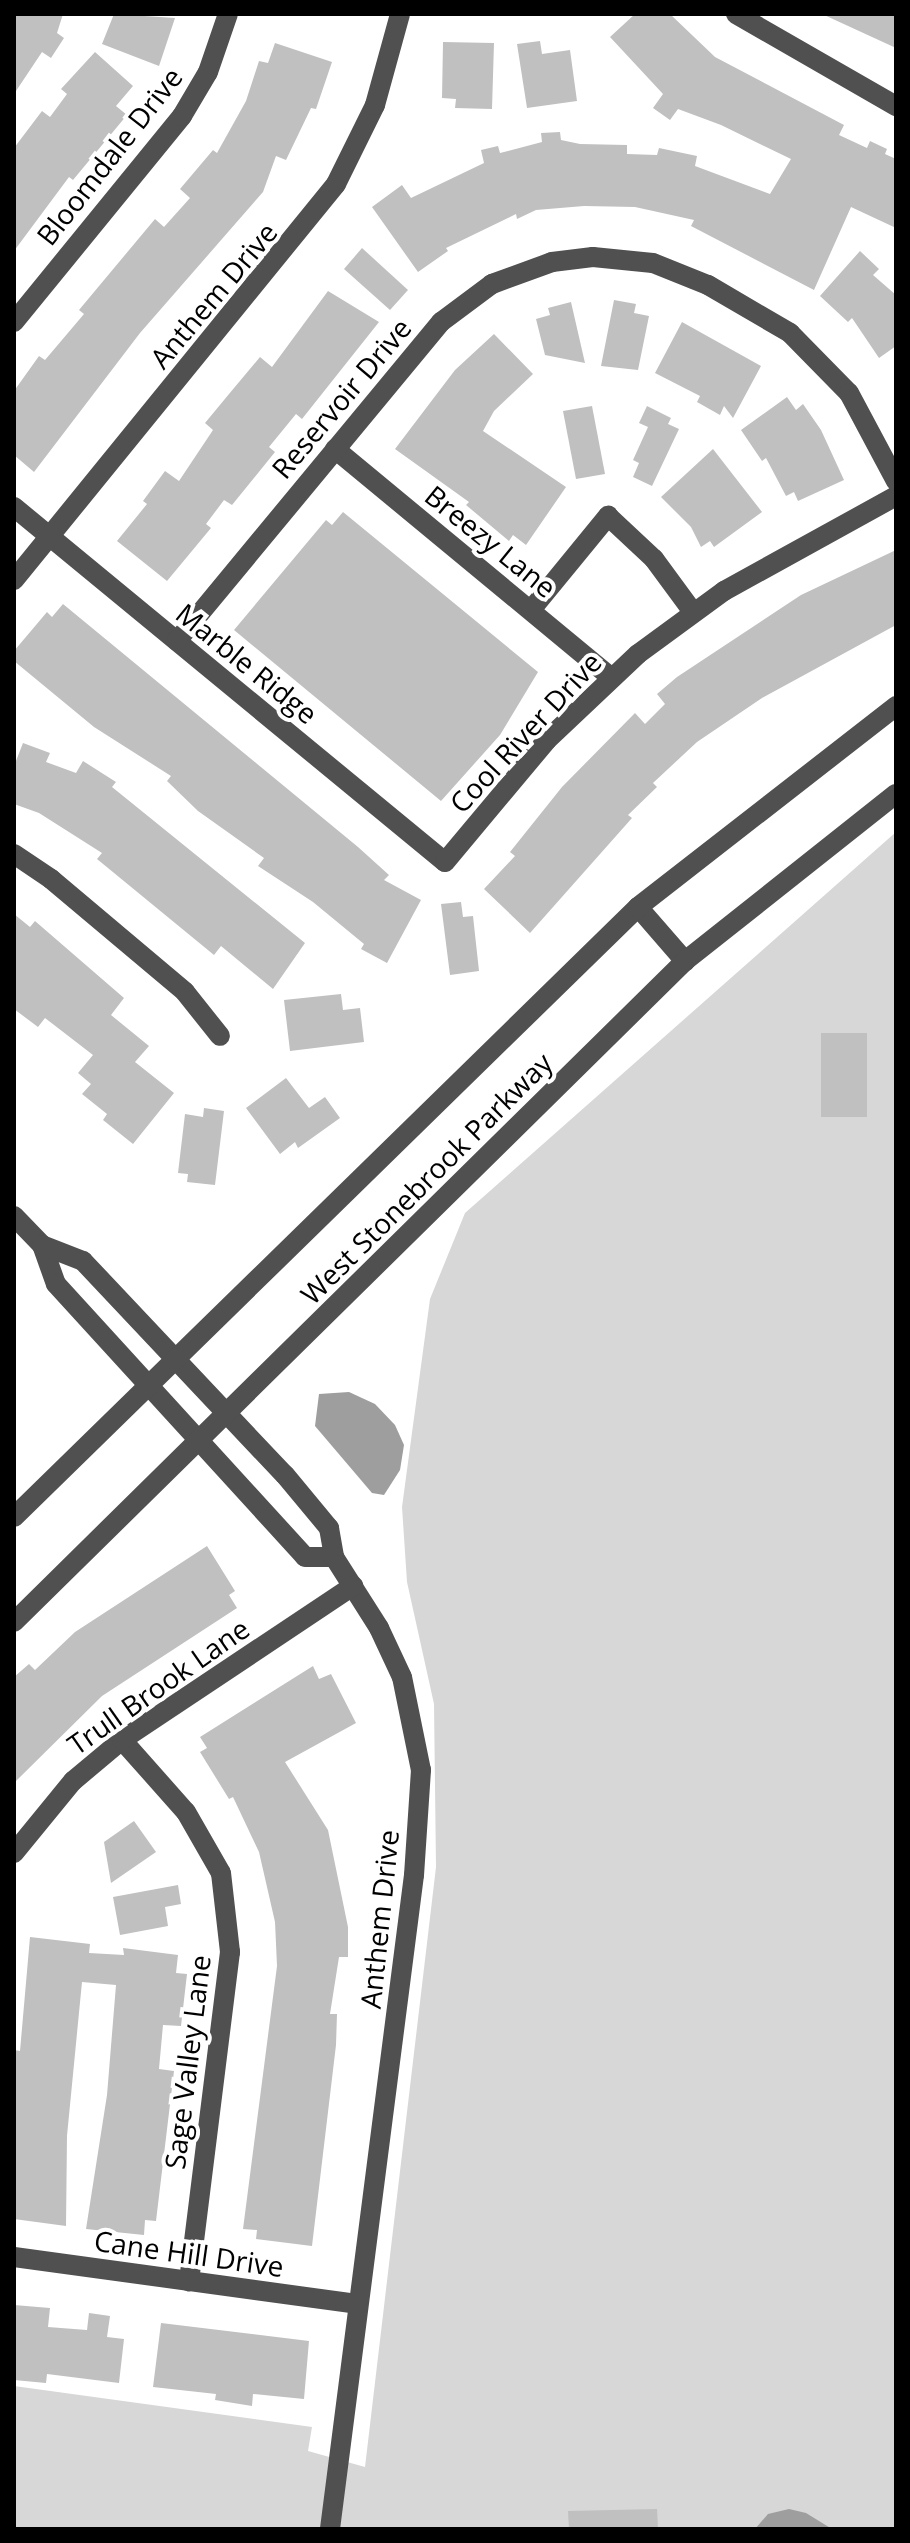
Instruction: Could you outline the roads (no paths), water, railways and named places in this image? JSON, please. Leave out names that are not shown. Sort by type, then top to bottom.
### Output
[{"type":"street","name":"Bloomdale Drive","points":[[14,322],[182,116],[208,72],[228,14]]},
{"type":"street","name":"Anthem Drive","points":[[14,580],[336,184],[375,105],[400,14]]},
{"type":"street","points":[[736,14],[896,106]]},
{"type":"street","name":"Reservoir Drive","points":[[177,641],[441,322],[474,295],[531,267],[593,257],[672,269],[790,333],[849,393],[896,481]]},
{"type":"street","name":"Breezy Lane","points":[[335,449],[611,677]]},
{"type":"street","name":"Cool River Drive","points":[[445,862],[547,740],[611,677],[693,612],[756,572],[896,496]]},
{"type":"street","name":"Marble Ridge","points":[[14,507],[445,862]]},
{"type":"street","points":[[531,610],[608,516],[654,559],[693,612]]},
{"type":"street","name":"West Stonebrook Parkway","points":[[14,1517],[638,907],[896,706]]},
{"type":"street","name":"West Stonebrook Parkway","points":[[14,1622],[685,961],[896,794]]},
{"type":"street","points":[[14,854],[51,879],[185,992],[220,1036]]},
{"type":"street","points":[[638,907],[685,961]]},
{"type":"street","name":"Anthem Drive","points":[[14,1216],[42,1245],[56,1284],[305,1557],[334,1557]]},
{"type":"street","name":"Anthem Drive","points":[[42,1245],[83,1261],[329,1528],[334,1557],[402,1677],[421,1770],[414,1875],[330,2529]]},
{"type":"street","name":"Trull Brook Lane","points":[[14,1853],[73,1781],[122,1740],[353,1586]]},
{"type":"street","name":"Sage Valley Lane","points":[[122,1740],[186,1812],[221,1873],[230,1952],[189,2281]]},
{"type":"street","name":"Cane Hill Drive","points":[[14,2257],[357,2304]]}]
